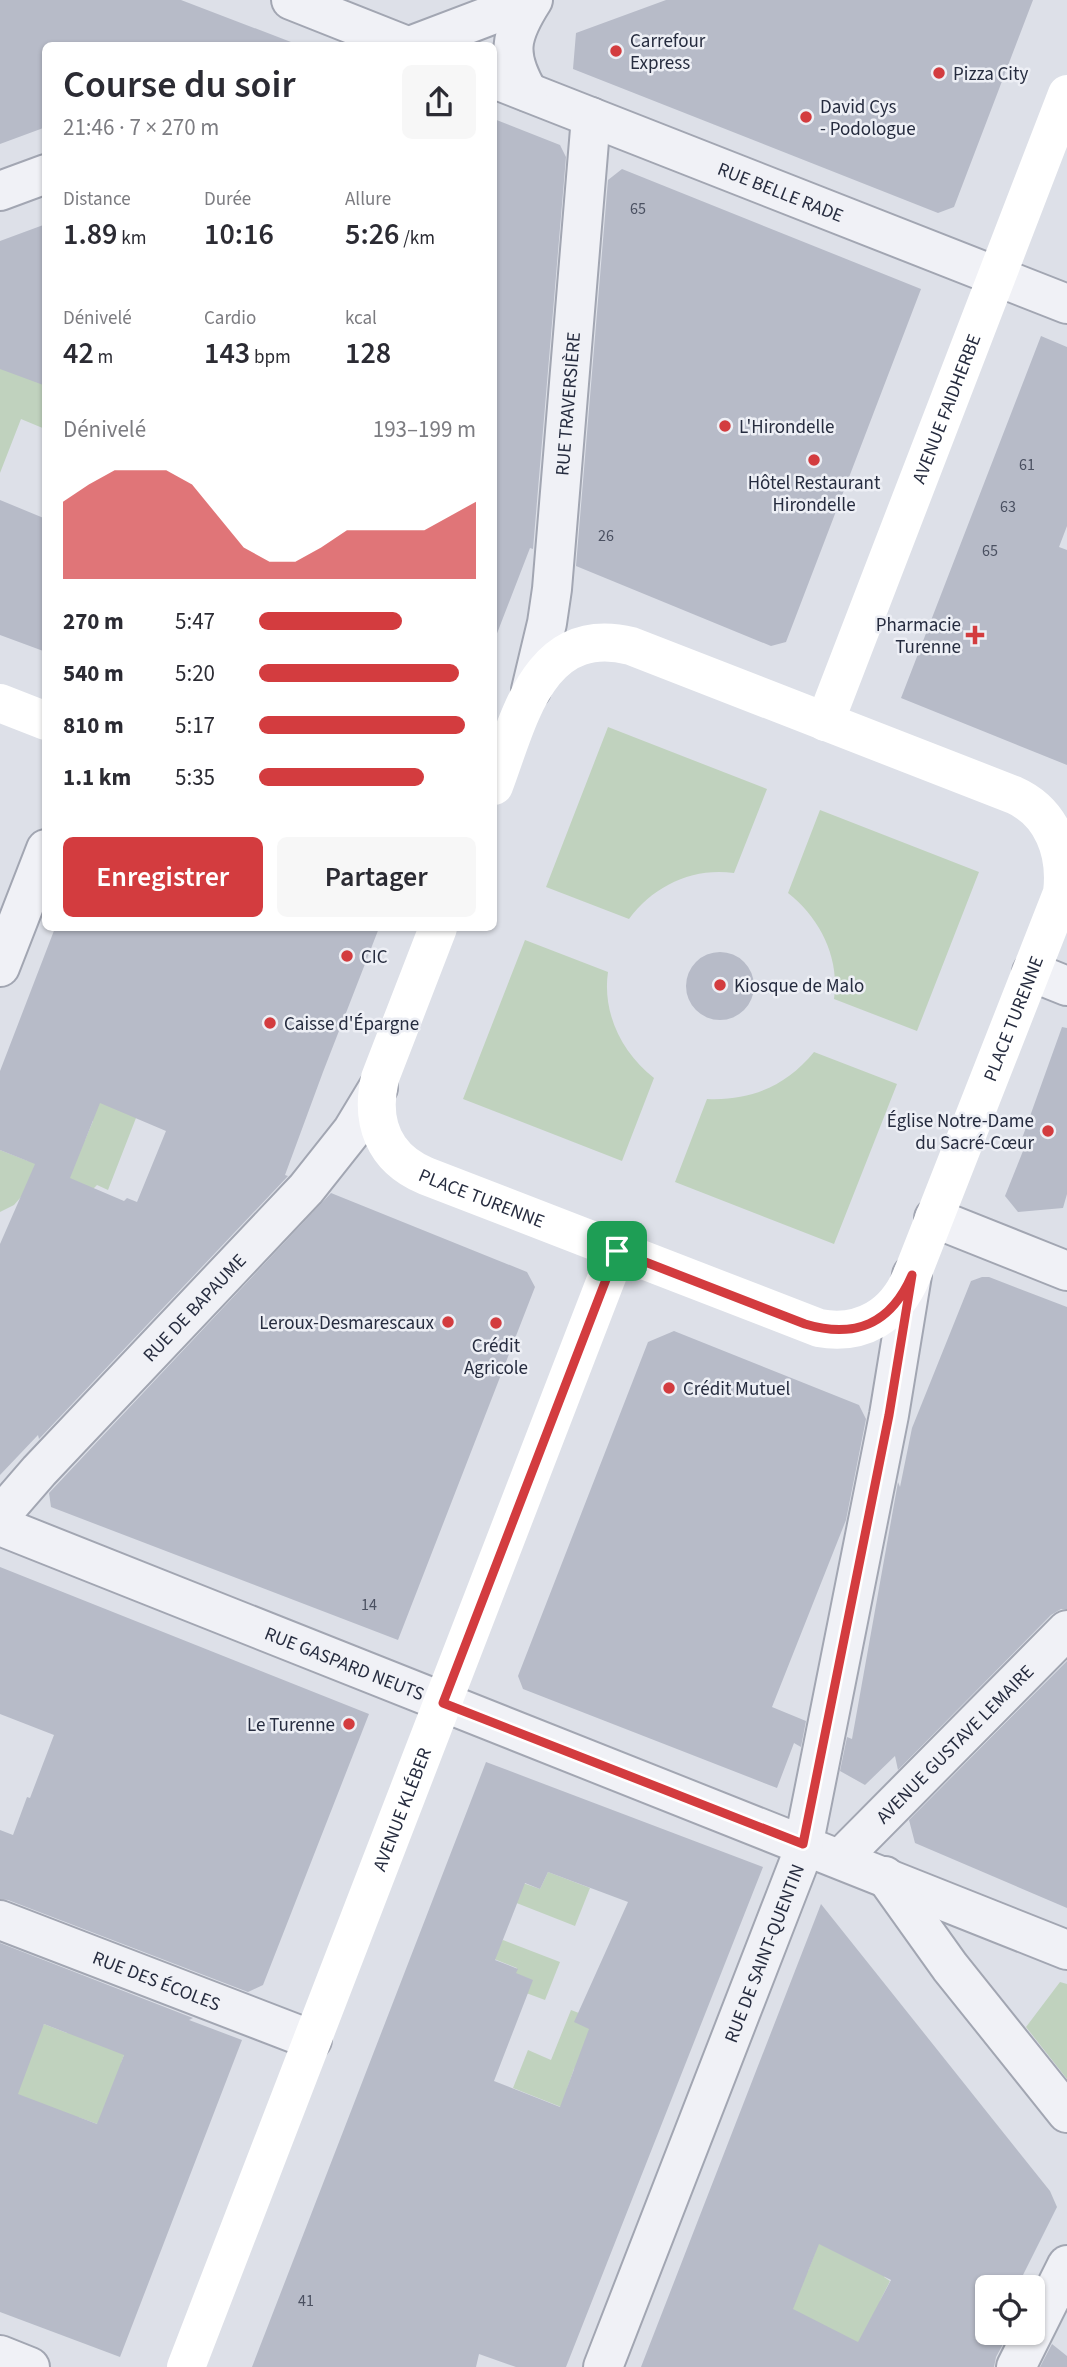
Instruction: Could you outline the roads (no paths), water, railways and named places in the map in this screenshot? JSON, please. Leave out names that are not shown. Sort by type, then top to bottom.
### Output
[{"type":"street","points":[[291,0],[363,24],[400,42]]},
{"type":"street","points":[[419,42],[532,0]]},
{"type":"street","points":[[511,86],[515,68],[512,48],[517,28],[532,0]]},
{"type":"street","name":"RUE BELLE RADE","points":[[511,86],[1067,304]]},
{"type":"street","name":"AVENUE FAIDHERBE","points":[[825,722],[1067,94]]},
{"type":"street","name":"RUE TRAVERSIÈRE","points":[[531,690],[546,629],[552,589],[591,117]]},
{"type":"street","points":[[0,191],[42,175]]},
{"type":"street","name":"PLACE TURENNE","points":[[437,931],[378,1088],[376,1110],[380,1129],[389,1148],[412,1170],[805,1324],[840,1331],[862,1327],[888,1312],[901,1298],[1059,903],[1064,883],[1060,828],[1024,800],[617,642],[588,643],[568,651],[551,663],[531,690],[497,778]]},
{"type":"street","points":[[0,704],[42,720]]},
{"type":"street","points":[[0,967],[42,859]]},
{"type":"street","points":[[1031,972],[1067,986]]},
{"type":"street","name":"RUE DE BAPAUME","points":[[0,1516],[39,1471],[306,1189],[352,1131],[378,1088]]},
{"type":"street","points":[[934,1218],[1067,1271]]},
{"type":"street","name":"AVENUE KLÉBER","points":[[186,2367],[617,1251]]},
{"type":"street","name":"RUE DE SAINT-QUENTIN","points":[[603,2367],[792,1884],[803,1844],[889,1415],[912,1275]]},
{"type":"street","name":"RUE GASPARD NEUTS","points":[[0,1526],[1067,1950]]},
{"type":"street","name":"AVENUE GUSTAVE LEMAIRE","points":[[841,1858],[1067,1630]]},
{"type":"street","points":[[885,1876],[942,1958],[1067,2113]]},
{"type":"street","name":"RUE DES ÉCOLES","points":[[0,1920],[313,2040]]},
{"type":"street","points":[[1016,2367],[1067,2265]]},
{"type":"street","points":[[0,2356],[30,2367]]},
{"type":"place","name":"Carrefour Express","points":[[616,51]]},
{"type":"place","name":"Pizza City","points":[[939,73]]},
{"type":"place","name":"David Cys - Podologue","points":[[806,117]]},
{"type":"place","name":"L'Hirondelle","points":[[725,426]]},
{"type":"place","name":"Hôtel Restaurant Hirondelle","points":[[814,460]]},
{"type":"place","name":"Pharmacie Turenne","points":[[975,635]]},
{"type":"place","name":"CIC","points":[[347,956]]},
{"type":"place","name":"Kiosque de Malo","points":[[720,985]]},
{"type":"place","name":"Caisse d'Épargne","points":[[270,1023]]},
{"type":"place","name":"Église Notre-Dame du Sacré-Cœur","points":[[1048,1131]]},
{"type":"place","name":"Leroux-Desmarescaux","points":[[448,1322]]},
{"type":"place","name":"Crédit Agricole","points":[[496,1323]]},
{"type":"place","name":"Crédit Mutuel","points":[[669,1388]]},
{"type":"place","name":"Le Turenne","points":[[349,1724]]}]
